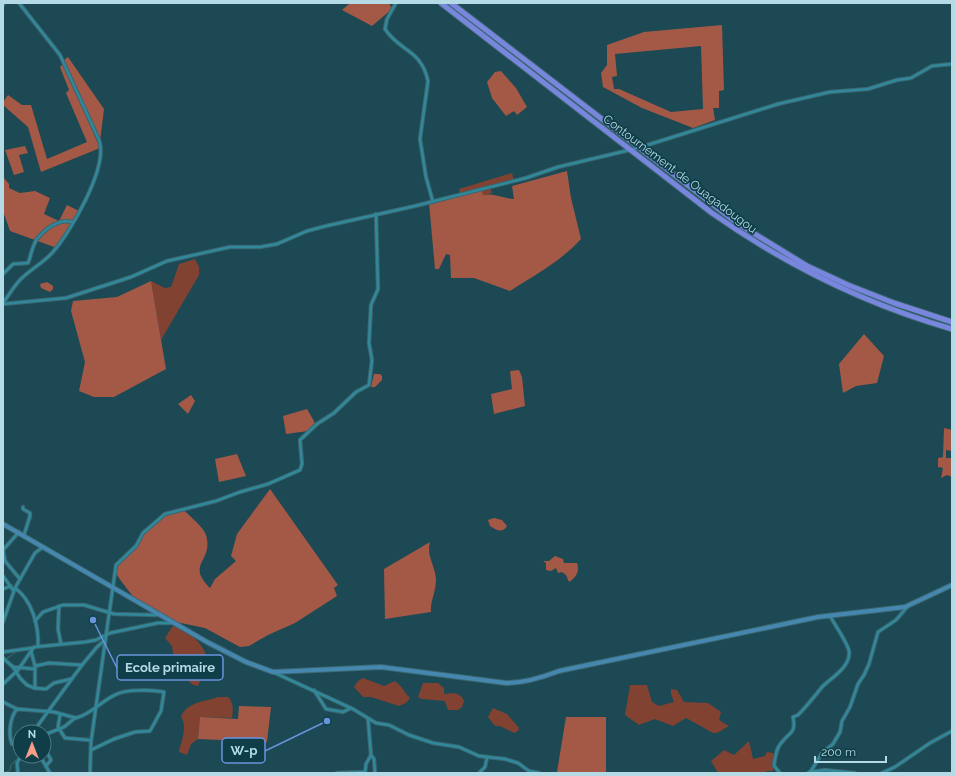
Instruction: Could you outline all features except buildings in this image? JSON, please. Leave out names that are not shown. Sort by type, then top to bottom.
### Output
[{"type":"highway","name":"Contournement de Ouagadougou","points":[[441,3],[712,213],[772,252],[822,280],[866,300],[923,321],[952,329]]},
{"type":"highway","name":"Contournement de Ouagadougou","points":[[451,3],[737,223],[808,266],[848,285],[894,303],[952,322]]},
{"type":"street","points":[[3,304],[19,281],[55,249],[72,222],[98,174],[101,146],[60,55],[20,3]]},
{"type":"street","points":[[396,3],[387,20],[385,29],[393,40],[418,59],[426,72],[428,81],[420,139],[424,170],[433,202]]},
{"type":"street","points":[[3,304],[66,298],[131,277],[167,260],[230,247],[260,247],[277,244],[307,231],[433,202],[526,178],[558,167],[638,148],[778,104],[830,92],[868,89],[896,80],[911,78],[932,66],[952,64]]},
{"type":"street","points":[[89,772],[104,641],[116,565],[136,546],[142,533],[165,514],[216,501],[268,484],[300,470],[302,464],[300,440],[317,424],[334,413],[356,392],[369,385],[372,360],[368,343],[371,305],[378,289],[376,214]]},
{"type":"street","points":[[3,274],[13,264],[28,263],[37,239],[54,224],[63,221],[72,222]]},
{"type":"street","points":[[23,507],[23,509],[30,513],[24,535]]},
{"type":"street","points":[[3,524],[20,532],[175,624],[238,658],[314,690],[351,708],[378,724],[389,725],[409,735],[433,743],[459,747],[479,756],[505,759],[518,763],[529,771],[539,773]]},
{"type":"street","points":[[20,532],[3,550],[5,561],[20,579]]},
{"type":"street","points":[[3,622],[8,613],[14,589],[36,553],[44,547]]},
{"type":"street","points":[[3,576],[14,589],[24,596],[32,611],[35,621],[38,646]]},
{"type":"street","points":[[273,672],[381,667],[506,684],[518,683],[531,681],[559,671],[829,616],[908,605],[952,585]]},
{"type":"street","points":[[3,589],[11,586]]},
{"type":"street","points":[[35,621],[43,612],[59,606],[84,605],[108,613],[160,614]]},
{"type":"street","points":[[808,773],[822,753],[833,744],[840,732],[842,721],[850,707],[858,684],[864,675],[878,632],[896,620],[908,605]]},
{"type":"street","points":[[59,606],[57,613],[61,644]]},
{"type":"street","points":[[780,773],[774,766],[775,756],[781,742],[792,732],[794,728],[793,717],[798,715],[825,685],[834,678],[848,659],[849,651],[829,616]]},
{"type":"street","points":[[3,652],[32,649],[38,646],[96,640],[110,633],[158,623],[175,624]]},
{"type":"street","points":[[39,724],[82,665],[104,641]]},
{"type":"street","points":[[32,649],[35,667],[35,688]]},
{"type":"street","points":[[3,684],[16,673],[32,649]]},
{"type":"street","points":[[3,658],[13,667],[23,682],[35,688],[46,689],[54,683],[72,678]]},
{"type":"street","points":[[13,667],[35,667],[49,663],[82,665]]},
{"type":"street","points":[[314,690],[326,709],[343,712],[351,708]]},
{"type":"street","points":[[52,732],[96,708],[118,693],[134,691],[164,692],[161,712],[150,731],[135,732],[114,739],[91,750]]},
{"type":"street","points":[[3,702],[16,709],[21,708],[54,712],[60,715],[76,718]]},
{"type":"street","points":[[12,744],[10,738],[12,717],[16,709]]},
{"type":"street","points":[[60,715],[60,729],[68,739],[89,740]]},
{"type":"street","points":[[337,773],[365,772],[371,755],[368,718]]},
{"type":"street","points":[[882,773],[895,767],[930,743],[952,731]]},
{"type":"street","points":[[371,755],[375,760],[375,773]]},
{"type":"street","points":[[479,773],[485,767],[487,758]]},
{"type":"street","points":[[46,766],[50,773]]},
{"type":"street","points":[[808,773],[825,770],[855,773]]},
{"type":"shaded area","points":[[350,3],[389,3],[392,9],[372,26],[342,10]]},
{"type":"shaded area","points":[[722,25],[724,90],[719,91],[719,108],[713,108],[715,120],[693,128],[642,108],[603,87],[601,73],[607,65],[607,45],[644,32]],"holes":[[[701,46],[703,109],[671,112],[619,89],[614,89],[612,77],[617,76],[615,54]]]},
{"type":"shaded area","points":[[68,57],[104,109],[100,142],[63,61]]},
{"type":"shaded area","points":[[63,64],[100,148],[41,172],[28,127],[3,105],[3,102],[8,95],[22,105],[31,105],[47,159],[87,142],[66,93],[69,90],[60,67]]},
{"type":"shaded area","points":[[501,71],[516,88],[527,107],[517,115],[514,111],[506,116],[492,98],[487,82],[495,72]]},
{"type":"shaded area","points":[[25,146],[28,153],[19,155],[24,172],[14,175],[5,150]]},
{"type":"shaded area","points":[[567,171],[571,198],[581,239],[556,261],[510,291],[474,278],[451,278],[450,255],[446,254],[439,269],[435,269],[429,203],[481,189],[483,195],[514,199],[512,186]]},
{"type":"shaded area","points":[[512,173],[514,181],[490,187],[492,193],[483,195],[460,194],[459,189]]},
{"type":"shaded area","points":[[3,177],[9,184],[9,188],[20,193],[35,191],[50,198],[44,214],[59,221],[67,205],[79,211],[57,248],[10,231],[3,211]]},
{"type":"shaded area","points":[[195,259],[199,267],[199,275],[161,340],[151,281],[165,288],[171,287],[179,264]]},
{"type":"shaded area","points":[[151,281],[166,369],[114,397],[94,397],[79,391],[85,362],[71,311],[73,301],[117,297]]},
{"type":"shaded area","points":[[47,282],[53,286],[53,289],[50,292],[41,288],[40,284]]},
{"type":"shaded area","points":[[864,334],[884,356],[877,383],[856,386],[843,393],[839,364]]},
{"type":"shaded area","points":[[519,370],[522,377],[525,406],[494,414],[491,394],[512,389],[510,371]]},
{"type":"shaded area","points":[[374,374],[380,374],[382,376],[382,380],[375,387],[371,387]]},
{"type":"shaded area","points":[[191,395],[195,401],[188,414],[178,404]]},
{"type":"shaded area","points":[[307,409],[315,423],[308,431],[286,434],[283,416]]},
{"type":"shaded area","points":[[944,428],[952,430],[952,451],[946,450],[946,458],[952,458],[952,477],[947,475],[941,478],[943,468],[938,467],[938,458],[943,457]]},
{"type":"shaded area","points":[[237,454],[246,476],[219,482],[215,459]]},
{"type":"shaded area","points":[[270,489],[338,585],[334,588],[337,596],[295,623],[268,635],[249,646],[240,647],[205,628],[176,622],[135,599],[115,572],[116,565],[136,546],[143,533],[165,514],[183,509],[199,525],[206,535],[206,551],[200,567],[200,573],[203,580],[210,588],[215,579],[236,561],[231,556],[237,534]]},
{"type":"shaded area","points":[[494,518],[502,520],[507,526],[501,531],[490,526],[488,520]]},
{"type":"shaded area","points":[[430,542],[429,552],[436,575],[431,612],[385,619],[384,569]]},
{"type":"shaded area","points":[[555,556],[563,559],[564,563],[577,563],[577,574],[569,582],[566,575],[562,572],[558,573],[556,568],[551,571],[546,570],[546,563],[543,561],[549,561]]},
{"type":"shaded area","points":[[175,626],[192,635],[204,651],[207,663],[196,669],[202,677],[198,686],[193,685],[178,671],[174,661],[172,646],[165,638],[172,627]]},
{"type":"shaded area","points":[[363,678],[384,686],[395,681],[410,698],[406,703],[399,706],[371,697],[363,697],[354,687],[358,681]]},
{"type":"shaded area","points":[[423,683],[438,683],[444,688],[444,694],[453,693],[460,696],[464,701],[462,707],[458,710],[448,710],[445,701],[422,699],[418,697]]},
{"type":"shaded area","points":[[630,685],[647,685],[652,702],[659,706],[674,702],[671,689],[677,690],[684,702],[708,703],[721,712],[719,720],[729,726],[717,733],[713,733],[686,718],[673,726],[655,719],[639,725],[625,715]]},
{"type":"shaded area","points":[[218,697],[228,697],[230,699],[233,707],[232,718],[200,717],[198,739],[191,744],[187,755],[179,752],[184,730],[181,717],[184,712],[191,705]]},
{"type":"shaded area","points":[[239,706],[271,707],[267,742],[198,739],[200,717],[238,719]]},
{"type":"shaded area","points":[[493,708],[507,714],[519,728],[518,731],[514,733],[500,726],[495,726],[488,717]]},
{"type":"shaded area","points":[[566,717],[606,717],[606,773],[557,772]]},
{"type":"shaded area","points":[[749,741],[753,759],[765,756],[767,752],[773,753],[773,771],[766,771],[766,773],[718,773],[711,761],[724,750],[734,755]]},
{"type":"shaded area","points":[[242,749],[257,755],[255,763],[245,764],[240,760],[238,753]]},
{"type":"waterway","points":[[3,661],[18,651]]},
{"type":"waterway","points":[[5,773],[10,770],[12,764]]},
{"type":"place","name":"Ecole primaire","points":[[93,620]]},
{"type":"place","name":"W-p","points":[[327,721]]}]
